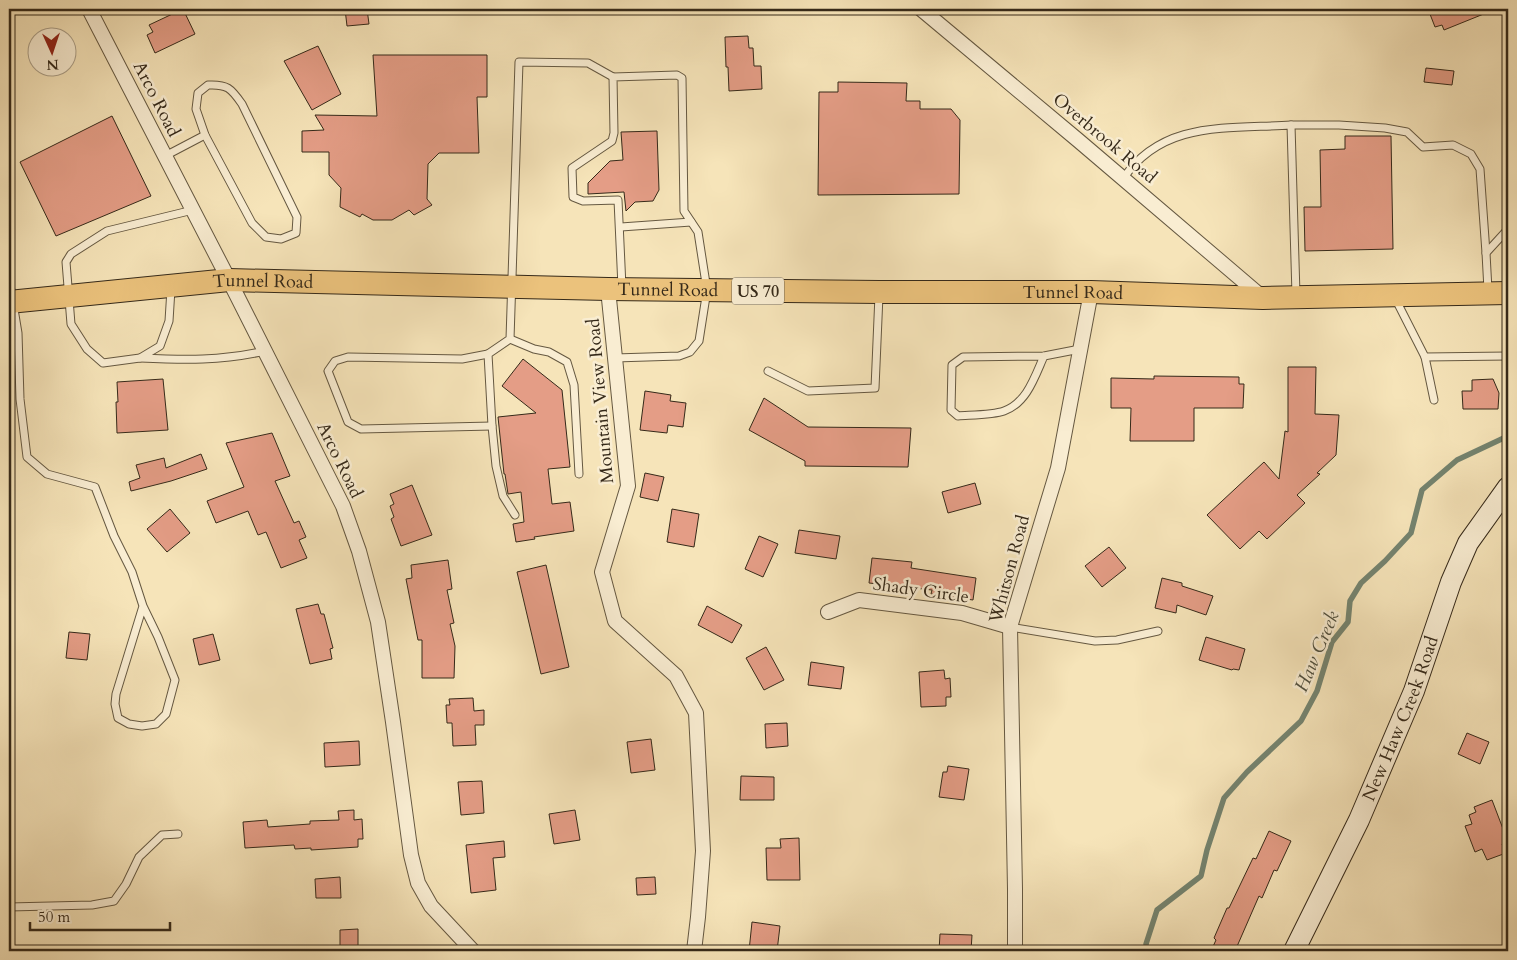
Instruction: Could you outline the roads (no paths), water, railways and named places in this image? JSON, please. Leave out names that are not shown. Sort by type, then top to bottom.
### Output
[{"type":"main road","name":"Tunnel Road","points":[[11,302],[229,280],[615,290],[1091,292],[1263,298],[1498,294]]},
{"type":"street","name":"Arco Road","points":[[89,9],[343,506],[359,551],[378,622],[411,856],[418,883],[432,906],[473,951]]},
{"type":"street","name":"Overbrook Road","points":[[921,9],[1263,298]]},
{"type":"street","name":"Mountain View Road","points":[[615,290],[615,358],[628,486],[602,572],[615,621],[676,676],[696,713],[703,851],[694,951]]},
{"type":"street","name":"Whitson Road","points":[[1015,951],[1010,627],[1058,468],[1091,292]]},
{"type":"street","name":"New Haw Creek Road","points":[[1294,951],[1359,820],[1411,699],[1451,582],[1468,543],[1508,487]]},
{"type":"street","name":"Shady Circle","points":[[828,612],[859,600],[962,612],[1010,627]]},
{"type":"lane","points":[[510,339],[519,62],[588,63],[613,77],[677,75],[682,78],[684,211],[698,232],[706,290],[699,341],[690,352],[679,356],[615,358]]},
{"type":"lane","points":[[613,77],[614,133],[612,140],[572,168],[573,196],[583,201],[618,200],[621,227],[615,290]]},
{"type":"lane","points":[[208,85],[221,85],[232,90],[242,104],[297,217],[296,232],[281,239],[266,237],[252,223],[205,135],[196,109],[198,93],[208,85]]},
{"type":"lane","points":[[1291,125],[1296,298]]},
{"type":"lane","points":[[1123,179],[1130,168],[1153,147],[1182,135],[1203,130],[1291,125],[1339,125],[1385,128],[1407,132],[1424,147],[1453,145],[1471,154],[1480,169],[1486,253],[1498,294]]},
{"type":"lane","points":[[165,156],[205,135]]},
{"type":"lane","points":[[193,210],[107,231],[71,254],[66,262],[71,324],[87,349],[103,363],[140,358],[190,361],[238,357],[265,351]]},
{"type":"lane","points":[[621,227],[691,222]]},
{"type":"lane","points":[[1486,253],[1508,229]]},
{"type":"lane","points":[[9,279],[11,302],[18,333],[20,399],[27,457],[47,474],[95,487],[114,536],[132,572],[143,606],[158,637],[174,680],[166,714],[156,724],[142,726],[129,724],[118,718],[115,704],[116,694],[143,606]]},
{"type":"lane","points":[[140,358],[160,346],[169,321],[172,286]]},
{"type":"lane","points":[[768,371],[808,391],[875,388],[879,292]]},
{"type":"lane","points":[[1394,296],[1425,357],[1434,400]]},
{"type":"lane","points":[[492,426],[361,429],[348,422],[328,371],[335,361],[348,357],[462,359],[488,354],[510,339]]},
{"type":"lane","points":[[510,339],[534,349],[549,352],[567,362],[574,384],[579,474]]},
{"type":"lane","points":[[1044,356],[1026,395],[1004,412],[958,416],[951,410],[952,365],[963,357],[1044,356],[1080,349]]},
{"type":"lane","points":[[488,354],[496,466],[503,496],[516,515]]},
{"type":"lane","points":[[1425,357],[1508,356]]},
{"type":"lane","points":[[1010,627],[1095,641],[1117,640],[1158,631]]},
{"type":"lane","points":[[9,908],[92,905],[114,901],[126,884],[139,857],[162,834],[178,834]]},
{"type":"waterway","name":"Haw Creek","points":[[1147,951],[1146,944],[1157,910],[1201,876],[1207,850],[1224,798],[1247,772],[1301,721],[1317,691],[1332,642],[1348,622],[1350,601],[1361,583],[1411,533],[1422,490],[1457,460],[1508,436]]}]
